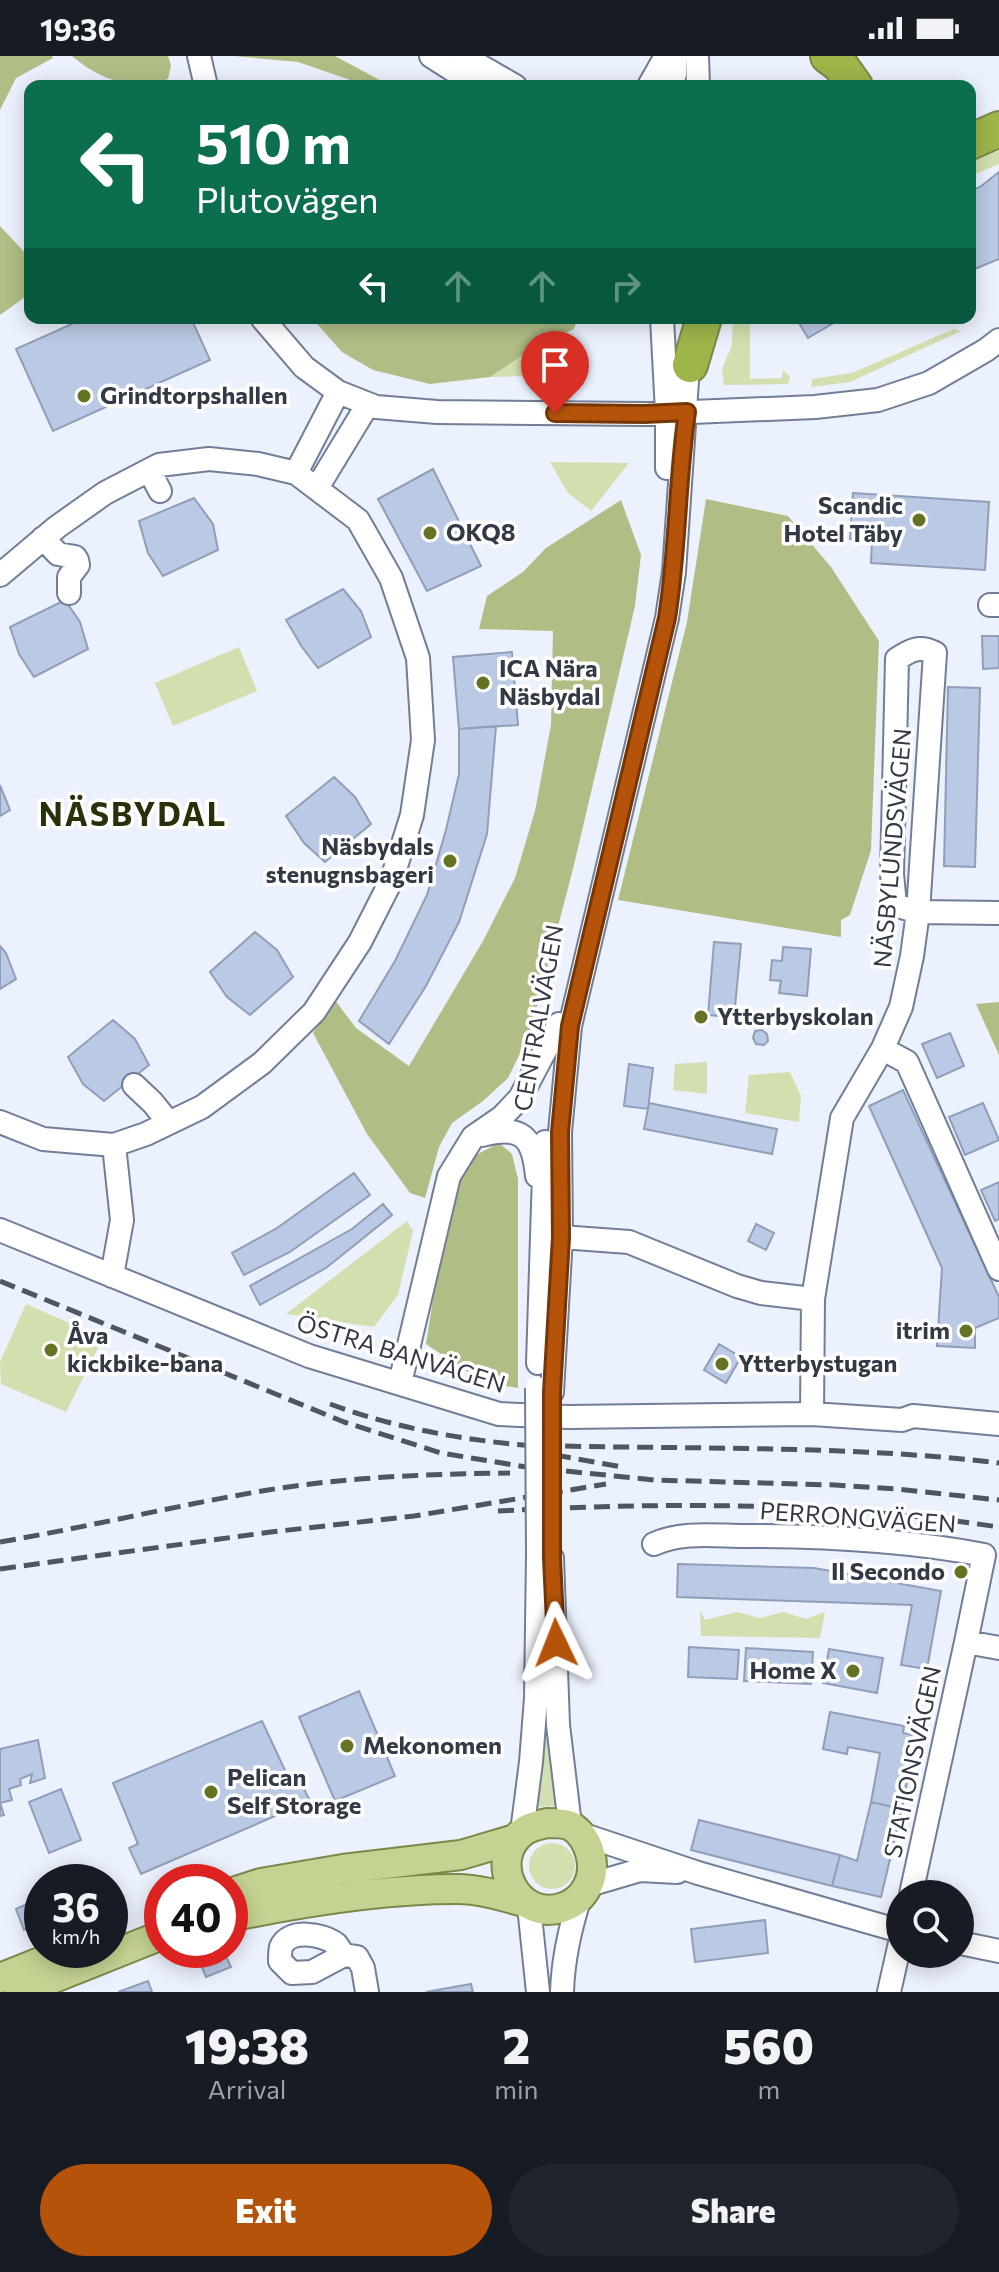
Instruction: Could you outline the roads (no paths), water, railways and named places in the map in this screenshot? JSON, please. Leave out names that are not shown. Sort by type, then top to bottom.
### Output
[{"type":"highway","points":[[828,56],[840,65],[851,80]]},
{"type":"highway","points":[[976,139],[999,129]]},
{"type":"highway","points":[[690,365],[702,324]]},
{"type":"main road","points":[[248,1913],[361,1895],[459,1889],[490,1893],[543,1911],[557,1909],[571,1904],[585,1891],[593,1870],[588,1845],[574,1829],[547,1823],[532,1826],[519,1836],[508,1852],[506,1871],[510,1885],[526,1904]]},
{"type":"main road","points":[[248,1887],[343,1869],[461,1855],[519,1836]]},
{"type":"main road","points":[[19,1992],[144,1942]]},
{"type":"main road","points":[[0,1978],[25,1968]]},
{"type":"street","points":[[199,56],[205,80]]},
{"type":"street","points":[[431,56],[469,80]]},
{"type":"street","points":[[463,56],[505,80]]},
{"type":"street","points":[[652,80],[666,56]]},
{"type":"street","points":[[673,80],[675,56]]},
{"type":"street","points":[[697,56],[698,80]]},
{"type":"street","points":[[267,324],[304,367],[338,392],[376,407],[437,412],[677,412],[815,407],[878,400],[929,383],[999,340]]},
{"type":"street","name":"CENTRALVÄGEN","points":[[519,1836],[531,1762],[545,1556],[544,1390],[552,1234],[570,1026],[667,618],[674,572],[682,445],[663,324]]},
{"type":"street","name":"CENTRALVÄGEN","points":[[552,1234],[546,1129],[559,1024],[592,876],[625,753],[662,572],[677,412],[690,365],[689,324]]},
{"type":"street","points":[[296,473],[338,392]]},
{"type":"street","points":[[317,488],[368,404]]},
{"type":"street","points":[[0,575],[43,538],[105,493],[159,465],[209,459],[258,464],[296,473],[358,520],[391,578],[418,658],[423,740],[412,815],[392,879],[360,942],[314,1012],[262,1063],[202,1107],[146,1134],[114,1145],[43,1139],[0,1122]]},
{"type":"street","points":[[149,470],[160,491]]},
{"type":"street","points":[[43,538],[58,554],[77,560],[78,565],[69,577],[69,593]]},
{"type":"street","name":"NÄSBYLUNDSVÄGEN","points":[[812,1414],[813,1299],[842,1118],[883,1048],[901,1007],[912,956],[918,912],[935,653],[926,648],[913,648],[897,659],[892,874],[895,905],[918,912]]},
{"type":"street","points":[[918,912],[999,913]]},
{"type":"street","points":[[400,1383],[449,1176],[473,1137],[502,1117],[520,1098],[559,1024]]},
{"type":"street","points":[[894,1055],[907,1062],[999,1269]]},
{"type":"street","points":[[134,1085],[169,1123]]},
{"type":"street","points":[[473,1137],[506,1129],[524,1138],[535,1154],[552,1234],[629,1242],[737,1286],[761,1293],[813,1299]]},
{"type":"street","points":[[112,1276],[122,1220],[114,1145]]},
{"type":"street","name":"ÖSTRA BANVÄGEN","points":[[0,1230],[309,1356],[499,1414],[568,1417],[812,1414],[889,1420],[913,1416],[999,1424]]},
{"type":"street","name":"PERRONGVÄGEN","points":[[654,1544],[680,1536],[805,1536],[931,1545],[984,1555],[966,1642]]},
{"type":"street","name":"CENTRALVÄGEN","points":[[545,1556],[558,1725],[574,1829]]},
{"type":"street","points":[[966,1642],[999,1648]]},
{"type":"street","name":"STATIONSVÄGEN","points":[[914,1880],[966,1642]]},
{"type":"street","points":[[574,1829],[698,1873],[886,1927]]},
{"type":"street","points":[[562,1992],[571,1923],[585,1891],[640,1870],[698,1873]]},
{"type":"street","points":[[526,1904],[538,1992]]},
{"type":"street","points":[[974,1946],[999,1951]]},
{"type":"street","points":[[344,1955],[357,1957],[363,1968],[367,1992]]},
{"type":"street","points":[[889,1992],[894,1968]]},
{"type":"railway","points":[[0,1281],[344,1422],[441,1453],[526,1467],[654,1480],[835,1485],[999,1500]]},
{"type":"railway","points":[[330,1404],[425,1431],[523,1445],[821,1450],[999,1463]]},
{"type":"railway","points":[[555,1455],[622,1467]]},
{"type":"railway","points":[[0,1542],[293,1486],[386,1477],[510,1473]]},
{"type":"railway","points":[[0,1569],[414,1516],[606,1484]]},
{"type":"railway","points":[[498,1511],[624,1506],[749,1506],[874,1513],[999,1527]]},
{"type":"place","name":"Grindtorpshallen","points":[[84,396]]},
{"type":"place","name":"Scandic Hotel Täby","points":[[919,520]]},
{"type":"place","name":"OKQ8","points":[[430,533]]},
{"type":"place","name":"ICA Nära Näsbydal","points":[[483,683]]},
{"type":"place","name":"Näsbydals stenugnsbageri","points":[[450,861]]},
{"type":"place","name":"Ytterbyskolan","points":[[701,1017]]},
{"type":"place","name":"itrim","points":[[966,1331]]},
{"type":"place","name":"Åva kickbike-bana","points":[[51,1350]]},
{"type":"place","name":"Ytterbystugan","points":[[722,1364]]},
{"type":"place","name":"Il Secondo","points":[[961,1572]]},
{"type":"place","name":"Home X","points":[[853,1671]]},
{"type":"place","name":"Mekonomen","points":[[347,1746]]},
{"type":"place","name":"Pelican Self Storage","points":[[211,1792]]},
{"type":"district","name":"NÄSBYDAL","points":[[133,815]]}]
